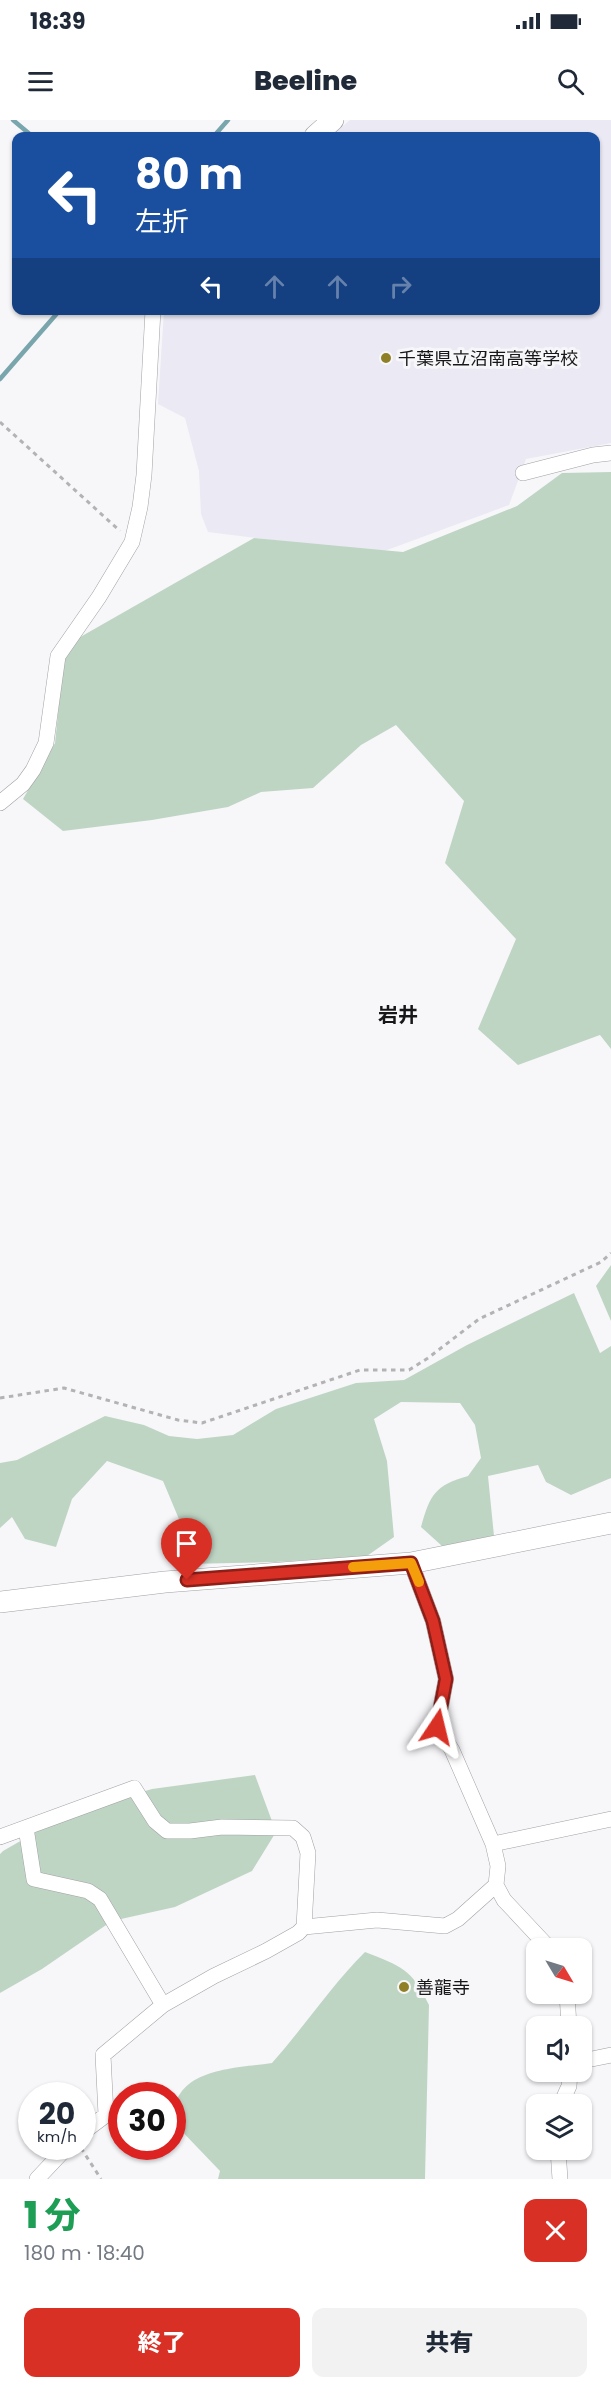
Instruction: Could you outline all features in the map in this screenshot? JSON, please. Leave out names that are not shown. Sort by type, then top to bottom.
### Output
[{"type":"street","points":[[320,132],[333,120]]},
{"type":"street","points":[[0,803],[23,784],[33,770],[46,743],[58,656],[62,646],[99,597],[132,542],[144,475],[153,315]]},
{"type":"street","points":[[523,472],[593,455],[611,453]]},
{"type":"street","points":[[0,1602],[165,1582],[411,1563],[611,1523]]},
{"type":"street","points":[[411,1563],[433,1621],[446,1679],[437,1727],[452,1750],[493,1844],[498,1866],[496,1885],[504,1900],[540,1938]]},
{"type":"street","points":[[0,1837],[134,1788],[155,1821],[168,1831],[222,1827],[293,1828],[303,1837],[308,1853],[304,1927],[298,1934],[214,1976],[163,2005],[103,2055],[106,2115],[96,2122]]},
{"type":"street","points":[[493,1844],[611,1819]]},
{"type":"street","points":[[26,1828],[34,1879],[88,1891],[100,1899],[163,2005]]},
{"type":"street","points":[[304,1927],[377,1920],[445,1926],[458,1919],[496,1885]]},
{"type":"street","points":[[592,2059],[611,2055]]},
{"type":"street","points":[[37,2179],[55,2160]]},
{"type":"street","points":[[559,2160],[560,2179]]},
{"type":"path","points":[[0,422],[132,542]]},
{"type":"path","points":[[0,1398],[64,1388],[178,1420],[202,1423],[360,1370],[409,1370],[429,1358],[479,1319],[601,1262],[611,1253]]},
{"type":"path","points":[[89,2160],[101,2179]]},
{"type":"shaded area","name":"千葉県立沼南高等学校","points":[[350,120],[611,120],[611,443],[526,459],[509,505],[379,553],[208,532],[201,514],[199,471],[185,418],[158,404],[164,315],[600,315],[600,132],[336,132]]},
{"type":"green space","points":[[611,472],[611,1049],[600,1035],[518,1065],[478,1029],[516,939],[445,863],[464,801],[396,725],[361,745],[313,788],[261,792],[228,807],[152,820],[63,831],[23,799],[55,743],[64,656],[75,640],[254,538],[403,552],[517,506],[562,473]]},
{"type":"green space","points":[[611,1265],[611,1321],[596,1286]]},
{"type":"green space","points":[[574,1293],[600,1353],[611,1346],[611,1478],[571,1495],[546,1482],[538,1465],[488,1476],[494,1536],[442,1546],[421,1527],[431,1499],[436,1493],[448,1483],[468,1476],[481,1458],[475,1425],[460,1403],[401,1402],[374,1419],[387,1461],[394,1537],[367,1556],[276,1562],[188,1564],[181,1524],[163,1481],[107,1461],[72,1499],[56,1547],[25,1539],[12,1517],[0,1528],[0,1463],[17,1460],[105,1416],[144,1425],[169,1436],[197,1439],[233,1435],[276,1409],[356,1383],[404,1380],[467,1345]]},
{"type":"green space","points":[[255,1775],[276,1832],[252,1871],[175,1907],[112,1921],[42,1969],[0,1993],[0,1854],[3,1851],[69,1813],[152,1789]]},
{"type":"green space","points":[[365,1952],[404,1970],[417,1984],[429,2005],[425,2179],[218,2179],[220,2171],[186,2136],[186,2087],[193,2081],[222,2070],[272,2063]]},
{"type":"waterway","points":[[13,120],[27,132]]},
{"type":"waterway","points":[[218,132],[228,120]]},
{"type":"waterway","points":[[0,379],[56,315]]},
{"type":"slow traffic","points":[[353,1567],[411,1563],[419,1582]]},
{"type":"place","name":"千葉県立沼南高等学校","points":[[386,358]]},
{"type":"place","name":"善龍寺","points":[[404,1987]]},
{"type":"district","name":"岩井","points":[[398,1015]]},
{"type":"route","points":[[187,1580],[411,1563],[433,1621],[446,1679],[437,1727]]}]
